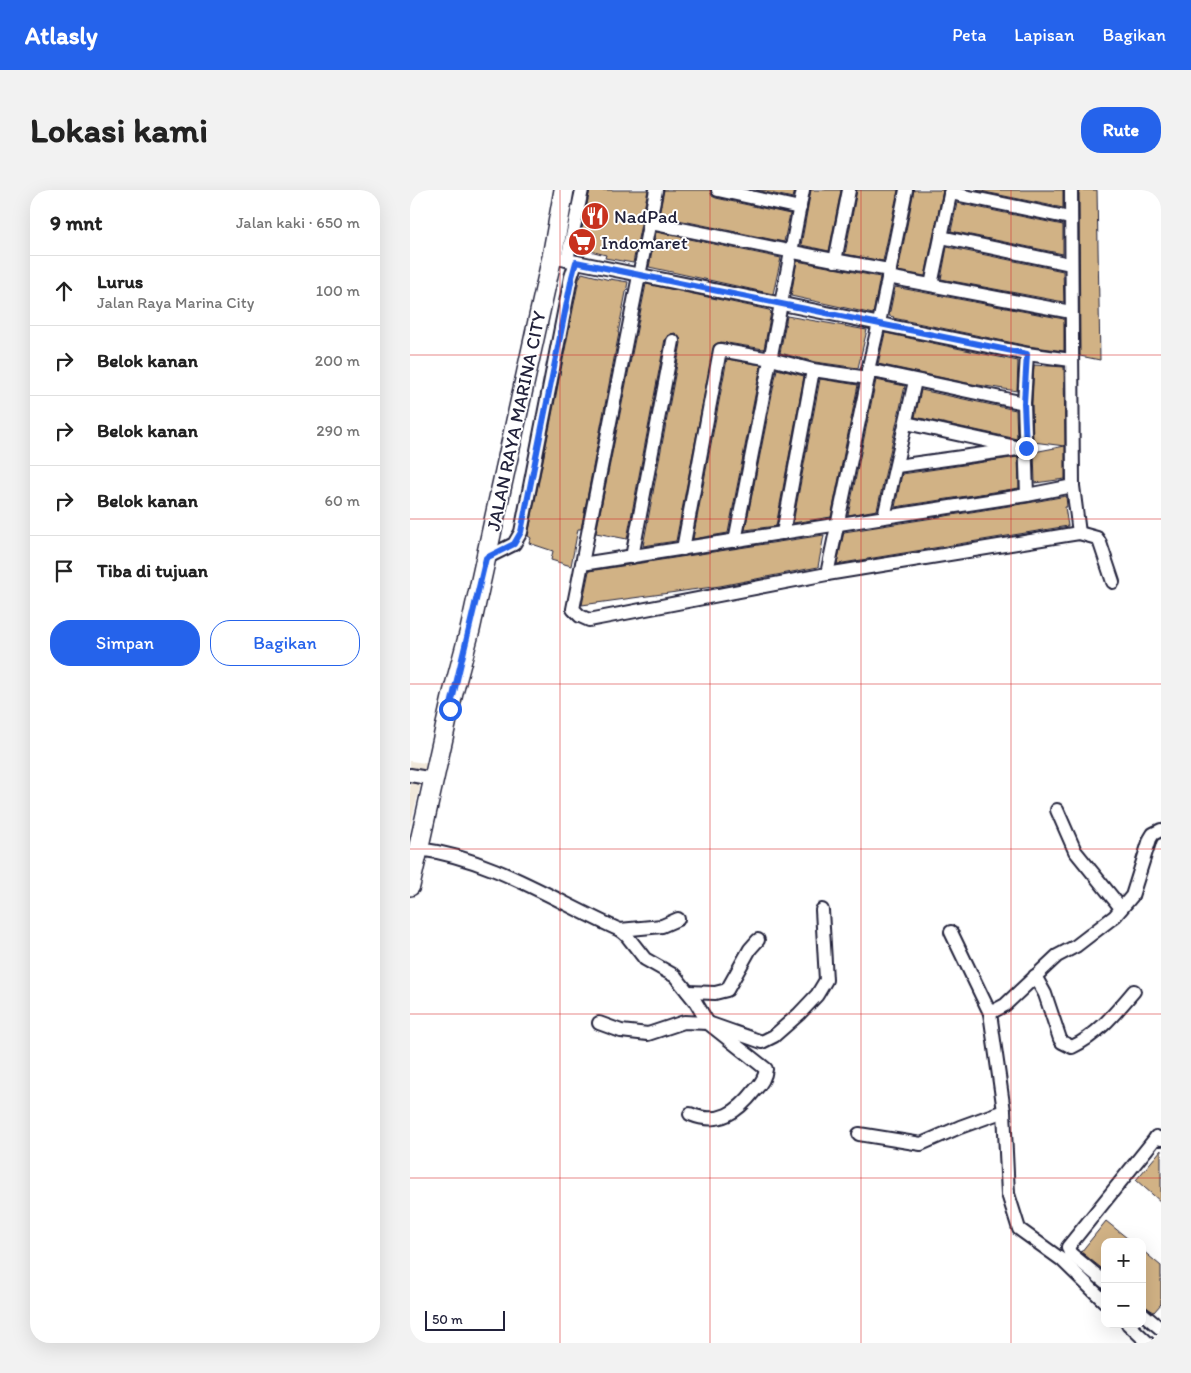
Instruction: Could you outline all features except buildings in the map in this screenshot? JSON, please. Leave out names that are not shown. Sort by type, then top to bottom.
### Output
[{"type":"main road","name":"JALAN RAYA MARINA CITY","points":[[410,886],[486,558],[565,260],[564,190]]},
{"type":"street","points":[[486,558],[514,544],[521,532],[572,277],[565,260],[582,190]]},
{"type":"street","points":[[656,190],[641,274],[573,609],[580,616],[590,620],[827,574],[1079,533],[1097,538],[1113,582]]},
{"type":"street","points":[[718,190],[800,208]]},
{"type":"street","points":[[735,541],[803,190]]},
{"type":"street","points":[[835,261],[849,190]]},
{"type":"street","points":[[827,574],[906,190]]},
{"type":"street","points":[[1071,190],[1073,486],[1079,533]]},
{"type":"street","points":[[931,285],[950,191],[1070,218]]},
{"type":"street","points":[[650,223],[792,250],[931,285],[1071,312]]},
{"type":"street","points":[[941,237],[1070,264]]},
{"type":"street","points":[[565,260],[1027,354],[1071,360]]},
{"type":"street","points":[[632,556],[673,341]]},
{"type":"street","points":[[683,549],[720,350],[771,358],[813,370],[868,374],[915,381],[1024,403]]},
{"type":"street","points":[[1027,354],[1024,403],[1027,495]]},
{"type":"street","points":[[783,533],[813,370]]},
{"type":"street","points":[[884,517],[915,381]]},
{"type":"street","points":[[906,423],[1025,448]]},
{"type":"street","points":[[897,466],[1025,448]]},
{"type":"street","points":[[582,564],[1027,495],[1073,486]]},
{"type":"street","points":[[410,775],[434,779]]},
{"type":"street","points":[[1057,810],[1075,851],[1121,908]]},
{"type":"street","points":[[990,1013],[1005,1005],[1057,956],[1076,946],[1115,916],[1132,896],[1150,839],[1153,834],[1161,830]]},
{"type":"street","points":[[419,849],[443,852],[513,878],[620,930],[628,936],[645,959],[674,976],[688,992],[708,1022],[766,1069],[765,1076],[746,1102],[735,1111],[717,1118],[701,1119],[690,1114]]},
{"type":"street","points":[[599,1023],[620,1031],[648,1034],[684,1022],[708,1022],[762,1042],[774,1036],[817,995],[826,980],[822,910]]},
{"type":"street","points":[[620,930],[662,926],[678,919]]},
{"type":"street","points":[[951,932],[990,1013],[1004,1111],[1008,1194],[1019,1229],[1062,1260],[1101,1298]]},
{"type":"street","points":[[688,992],[715,993],[727,990],[750,949],[758,940]]},
{"type":"street","points":[[1035,976],[1045,994],[1060,1039],[1067,1046],[1072,1047],[1083,1042],[1109,1020],[1134,991]]},
{"type":"street","points":[[859,1134],[921,1144],[1004,1111]]},
{"type":"street","points":[[1101,1279],[1070,1253],[1068,1247],[1156,1137],[1161,1139]]},
{"type":"street","points":[[1146,1317],[1161,1329]]},
{"type":"street","points":[[1132,1328],[1148,1343]]},
{"type":"shaded area","points":[[410,761],[426,763],[410,827]]},
{"type":"place","name":"NadPad","points":[[595,216]]},
{"type":"place","name":"Indomaret","points":[[582,242]]},
{"type":"route","points":[[450,709],[486,558],[514,544],[521,532],[576,262],[1027,354],[1024,403],[1026,448]]}]
